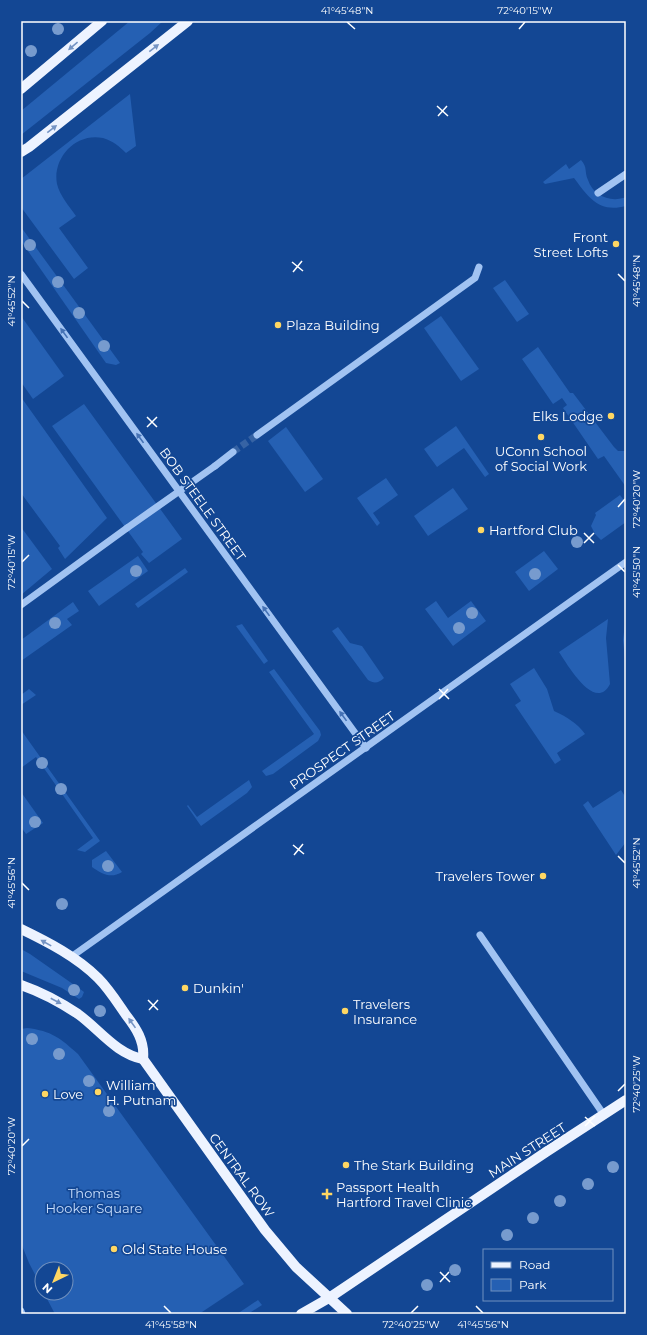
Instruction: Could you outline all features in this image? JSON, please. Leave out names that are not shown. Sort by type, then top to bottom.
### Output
[{"type":"main road","points":[[21,89],[102,21]]},
{"type":"main road","points":[[21,152],[188,21]]},
{"type":"main road","points":[[21,929],[71,957],[99,979],[111,993],[132,1023],[142,1041],[142,1059],[123,1052],[83,1018],[66,1006],[40,992],[21,985]]},
{"type":"main road","name":"CENTRAL ROW","points":[[142,1059],[274,1242],[296,1267],[347,1314]]},
{"type":"main road","name":"MAIN STREET","points":[[301,1314],[329,1298],[626,1100]]},
{"type":"street","points":[[598,193],[626,174]]},
{"type":"street","points":[[257,435],[475,278],[479,268]]},
{"type":"street","name":"BOB STEELE STREET","points":[[21,274],[366,748]]},
{"type":"street","points":[[21,605],[233,452]]},
{"type":"street","name":"PROSPECT STREET","points":[[71,957],[626,562]]},
{"type":"street","points":[[480,935],[604,1115]]},
{"type":"green space","points":[[130,21],[163,21],[150,33],[21,135],[21,111]]},
{"type":"green space","points":[[130,94],[136,146],[126,153],[116,144],[103,138],[93,137],[84,139],[75,143],[68,149],[62,156],[58,165],[56,174],[58,188],[76,216],[59,228],[88,268],[74,279],[21,207],[21,179]]},
{"type":"green space","points":[[581,160],[590,186],[603,197],[620,199],[626,197],[626,206],[617,208],[609,207],[596,202],[585,192],[574,178],[545,184],[543,182],[566,164],[569,169]]},
{"type":"green space","points":[[21,227],[120,363],[116,365],[106,363],[21,241]]},
{"type":"green space","points":[[505,280],[529,314],[517,322],[493,288]]},
{"type":"green space","points":[[21,316],[64,376],[33,399],[21,382]]},
{"type":"green space","points":[[441,316],[479,369],[461,381],[424,328]]},
{"type":"green space","points":[[538,347],[570,393],[573,393],[614,447],[618,451],[626,451],[626,487],[604,456],[598,459],[563,408],[567,405],[562,398],[553,404],[522,359]]},
{"type":"green space","points":[[21,397],[107,518],[65,559],[58,548],[60,546],[21,493]]},
{"type":"green space","points":[[84,404],[182,539],[149,563],[141,554],[143,552],[52,426]]},
{"type":"green space","points":[[456,426],[489,474],[485,477],[464,448],[437,467],[424,449]]},
{"type":"green space","points":[[286,427],[323,479],[305,492],[268,441]]},
{"type":"green space","points":[[386,478],[398,495],[373,513],[380,523],[377,526],[357,498]]},
{"type":"green space","points":[[453,488],[468,509],[428,536],[414,516]]},
{"type":"green space","points":[[620,495],[626,503],[626,522],[601,540],[595,534],[591,526],[596,515],[595,513]]},
{"type":"green space","points":[[21,527],[52,569],[21,595]]},
{"type":"green space","points":[[544,551],[558,569],[529,591],[515,572]]},
{"type":"green space","points":[[138,556],[148,571],[99,606],[88,591]]},
{"type":"green space","points":[[185,568],[188,572],[138,608],[135,604]]},
{"type":"green space","points":[[436,601],[448,618],[471,601],[486,621],[453,646],[425,609]]},
{"type":"green space","points":[[73,602],[79,611],[67,619],[72,625],[21,661],[21,640]]},
{"type":"green space","points":[[626,616],[626,668],[623,640]]},
{"type":"green space","points":[[608,619],[606,638],[610,684],[604,691],[597,693],[589,690],[582,683],[559,652]]},
{"type":"green space","points":[[242,624],[268,661],[264,664],[236,626]]},
{"type":"green space","points":[[338,627],[350,643],[362,646],[384,678],[382,680],[374,682],[368,680],[332,631]]},
{"type":"green space","points":[[534,668],[547,689],[554,711],[571,721],[585,734],[557,753],[561,760],[555,764],[515,705],[521,701],[510,684]]},
{"type":"green space","points":[[274,669],[320,731],[321,735],[318,741],[273,774],[266,776],[262,771],[314,734],[269,672]]},
{"type":"green space","points":[[29,689],[36,695],[21,705],[21,695]]},
{"type":"green space","points":[[21,730],[100,841],[85,852],[77,850],[93,838],[36,757],[21,768]]},
{"type":"green space","points":[[249,780],[252,787],[247,793],[201,826],[187,806],[188,805],[197,817]]},
{"type":"green space","points":[[621,790],[626,798],[626,842],[616,855],[583,805],[588,801],[593,808]]},
{"type":"green space","points":[[21,792],[43,823],[26,834],[21,827]]},
{"type":"green space","points":[[106,851],[122,872],[114,875],[107,875],[92,867],[92,860]]},
{"type":"green space","points":[[21,949],[84,992],[82,997],[79,999],[62,988],[21,971]]},
{"type":"green space","name":"Thomas Hooker Square","points":[[21,1029],[36,1029],[49,1033],[78,1054],[244,1284],[199,1314],[55,1314],[48,1301],[74,1301],[74,1261],[34,1261],[34,1273],[21,1243]]},
{"type":"green space","points":[[258,1300],[262,1305],[248,1314],[237,1314]]},
{"type":"tunnel","points":[[233,452],[257,435]]},
{"type":"place","name":"Front Street Lofts","points":[[616,244]]},
{"type":"place","name":"Plaza Building","points":[[278,325]]},
{"type":"place","name":"Elks Lodge","points":[[611,416]]},
{"type":"place","name":"UConn School of Social Work","points":[[541,437]]},
{"type":"place","name":"Hartford Club","points":[[481,530]]},
{"type":"place","name":"Travelers Tower","points":[[543,876]]},
{"type":"place","name":"Dunkin'","points":[[185,988]]},
{"type":"place","name":"Travelers Insurance","points":[[345,1011]]},
{"type":"place","name":"William H. Putnam","points":[[98,1092]]},
{"type":"place","name":"Love","points":[[45,1094]]},
{"type":"place","name":"The Stark Building","points":[[346,1165]]},
{"type":"place","name":"Passport Health Hartford Travel Clinic","points":[[327,1194]]},
{"type":"place","name":"Old State House","points":[[114,1249]]}]
